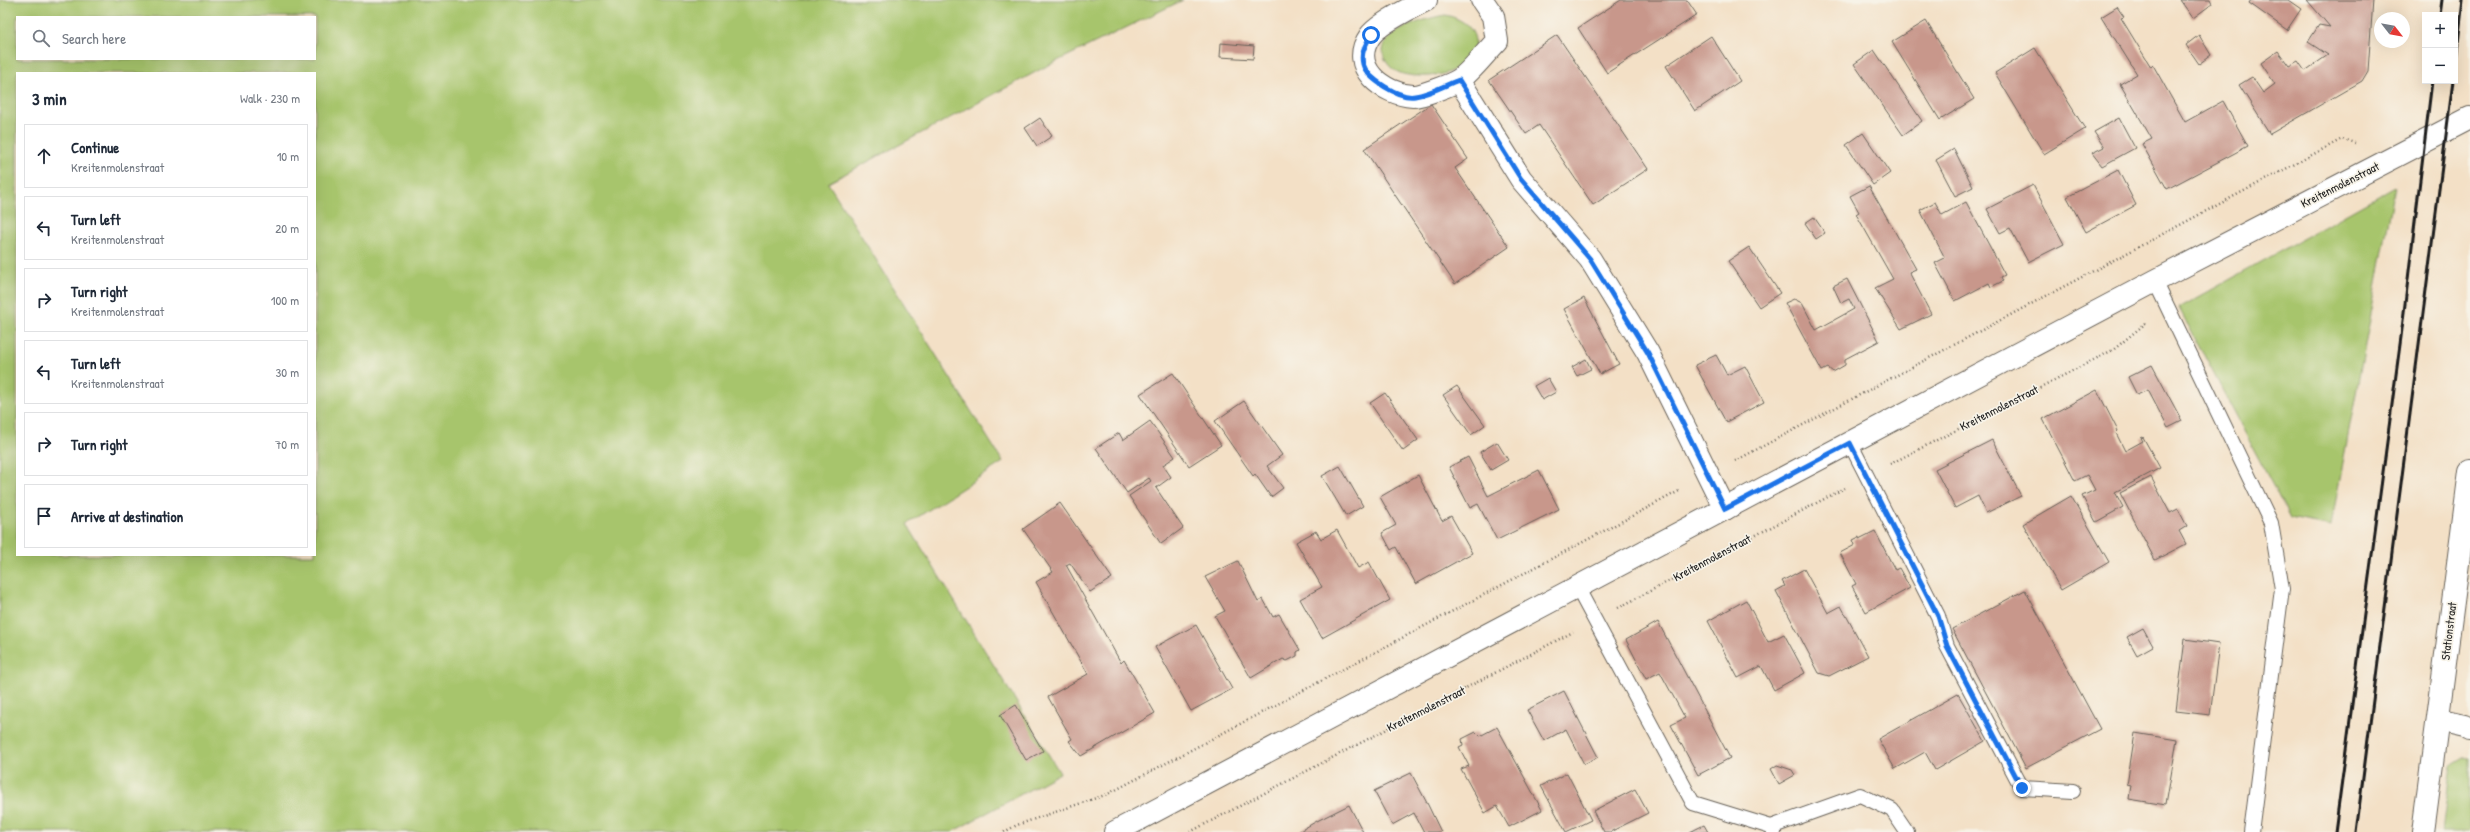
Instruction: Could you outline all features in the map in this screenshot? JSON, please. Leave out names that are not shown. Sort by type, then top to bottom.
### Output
[{"type":"street","points":[[1426,0],[1401,14],[1371,35],[1363,49],[1363,64],[1372,78],[1393,91],[1414,97],[1459,80],[1497,40],[1493,16],[1482,0]]},
{"type":"street","points":[[1459,80],[1521,179],[1590,259],[1648,353],[1725,509]]},
{"type":"street","name":"Kreitenmolenstraat","points":[[1114,832],[2155,281],[2470,118]]},
{"type":"street","name":"Stationstraat","points":[[2423,832],[2470,471]]},
{"type":"street","points":[[2438,720],[2464,725],[2470,729]]},
{"type":"lane","points":[[2155,281],[2271,524],[2282,589],[2252,832]]},
{"type":"lane","points":[[1850,443],[1938,616],[1947,646],[2022,788],[2073,791]]},
{"type":"lane","points":[[1577,587],[1693,803],[1772,829],[1860,795],[1892,810],[1907,832]]},
{"type":"path","name":"Kreitenmolenstraat","points":[[1190,832],[1594,621],[1867,476],[2113,350],[2158,314],[2166,304]]},
{"type":"green space","points":[[0,0],[1183,0],[1045,67],[828,183],[1003,462],[907,524],[1060,773],[952,832],[0,832]]},
{"type":"green space","points":[[1445,15],[1466,24],[1472,32],[1475,40],[1474,48],[1471,56],[1464,64],[1448,72],[1425,76],[1405,74],[1396,71],[1390,66],[1386,61],[1383,51],[1386,42],[1393,35],[1414,23]]},
{"type":"green space","points":[[2395,187],[2331,526],[2290,518],[2179,308]]},
{"type":"green space","points":[[2464,757],[2470,758],[2470,832],[2442,832],[2451,765]]},
{"type":"building","points":[[1621,0],[1687,0],[1697,15],[1607,73],[1578,28]]},
{"type":"building","points":[[2180,0],[2210,0],[2212,4],[2193,18]]},
{"type":"building","points":[[2251,0],[2288,0],[2301,9],[2287,30],[2249,3]]},
{"type":"building","points":[[2307,0],[2373,0],[2368,71],[2362,81],[2270,134],[2239,85],[2252,77],[2263,93],[2275,84],[2261,63],[2278,51],[2289,66],[2298,61],[2305,71],[2328,55],[2308,42],[2319,25],[2330,27]]},
{"type":"building","points":[[2117,7],[2124,17],[2121,18],[2151,67],[2153,65],[2185,122],[2223,101],[2248,146],[2167,189],[2142,144],[2152,139],[2120,84],[2137,74],[2101,17]]},
{"type":"building","points":[[1926,21],[1974,99],[1940,120],[1892,42]]},
{"type":"building","points":[[1557,35],[1648,169],[1593,205],[1539,125],[1526,134],[1489,80]]},
{"type":"building","points":[[2199,35],[2211,55],[2199,64],[2186,45]]},
{"type":"building","points":[[1711,36],[1740,81],[1695,111],[1666,66]]},
{"type":"building","points":[[1221,43],[1254,46],[1253,59],[1220,57]]},
{"type":"building","points":[[2035,48],[2085,129],[2044,154],[1995,73]]},
{"type":"building","points":[[1874,50],[1922,121],[1903,135],[1854,64]]},
{"type":"building","points":[[1431,104],[1468,159],[1455,168],[1509,247],[1455,284],[1364,149]]},
{"type":"building","points":[[1040,118],[1052,136],[1037,146],[1025,128]]},
{"type":"building","points":[[2119,118],[2135,148],[2102,166],[2092,153],[2104,147],[2094,132]]},
{"type":"building","points":[[1863,133],[1890,173],[1873,185],[1846,145]]},
{"type":"building","points":[[1954,149],[1973,187],[1955,196],[1936,160]]},
{"type":"building","points":[[2118,170],[2136,205],[2086,232],[2067,197]]},
{"type":"building","points":[[2033,185],[2064,244],[2028,262],[2010,228],[2000,233],[1987,209]]},
{"type":"building","points":[[1869,186],[1916,269],[1909,272],[1931,314],[1901,329],[1875,288],[1893,279],[1856,214],[1859,212],[1850,196]]},
{"type":"building","points":[[1935,202],[1942,215],[1966,202],[2005,275],[2001,277],[2003,281],[1991,287],[1989,283],[1955,301],[1935,263],[1945,258],[1920,210]]},
{"type":"building","points":[[1814,217],[1825,233],[1816,239],[1805,223]]},
{"type":"building","points":[[1749,247],[1780,293],[1759,307],[1728,261]]},
{"type":"building","points":[[1847,279],[1879,341],[1845,359],[1845,365],[1833,372],[1828,368],[1822,371],[1785,303],[1794,299],[1802,303],[1816,330],[1854,309],[1849,299],[1841,303],[1833,286]]},
{"type":"building","points":[[1584,298],[1619,364],[1600,374],[1564,309]]},
{"type":"building","points":[[1716,355],[1727,375],[1745,366],[1764,402],[1726,422],[1695,365]]},
{"type":"building","points":[[1586,359],[1591,369],[1577,376],[1572,367]]},
{"type":"building","points":[[2152,365],[2182,421],[2168,428],[2148,390],[2137,395],[2128,377]]},
{"type":"building","points":[[1173,373],[1221,445],[1189,466],[1140,394]]},
{"type":"building","points":[[1548,378],[1556,392],[1542,400],[1534,386]]},
{"type":"building","points":[[1457,386],[1485,425],[1471,435],[1443,395]]},
{"type":"building","points":[[2097,390],[2118,431],[2116,433],[2125,451],[2143,441],[2141,438],[2143,437],[2160,468],[2115,492],[2123,507],[2096,522],[2082,496],[2095,490],[2087,475],[2075,481],[2043,419]]},
{"type":"building","points":[[1385,393],[1418,440],[1403,451],[1370,403]]},
{"type":"building","points":[[1244,401],[1282,455],[1267,466],[1283,488],[1271,497],[1255,474],[1253,476],[1215,421]]},
{"type":"building","points":[[1150,421],[1175,457],[1163,465],[1171,477],[1156,488],[1183,528],[1161,544],[1129,496],[1151,481],[1149,478],[1127,493],[1096,448],[1119,433],[1123,440]]},
{"type":"building","points":[[1992,440],[2021,496],[1986,513],[1978,496],[1955,508],[1935,469]]},
{"type":"building","points":[[1497,442],[1508,460],[1491,470],[1480,452]]},
{"type":"building","points":[[1468,457],[1488,496],[1539,470],[1559,509],[1497,540],[1478,504],[1470,508],[1449,467]]},
{"type":"building","points":[[1340,466],[1363,506],[1346,516],[1322,476]]},
{"type":"building","points":[[1418,475],[1442,521],[1451,516],[1472,553],[1416,584],[1396,547],[1391,550],[1382,533],[1396,525],[1380,497]]},
{"type":"building","points":[[2151,477],[2170,513],[2178,509],[2187,526],[2179,531],[2186,544],[2155,560],[2120,493]]},
{"type":"building","points":[[2071,496],[2109,562],[2061,590],[2023,524]]},
{"type":"building","points":[[1060,503],[1112,578],[1090,592],[1070,563],[1066,565],[1121,663],[1124,660],[1155,713],[1081,756],[1069,741],[1072,739],[1048,697],[1088,674],[1036,582],[1053,572],[1023,529]]},
{"type":"building","points":[[1337,530],[1358,568],[1369,562],[1390,600],[1322,638],[1300,599],[1322,587],[1296,542],[1316,531],[1321,539]]},
{"type":"building","points":[[1875,531],[1895,570],[1899,568],[1910,588],[1866,612],[1852,586],[1856,584],[1840,553],[1855,545],[1853,540],[1859,537],[1859,539]]},
{"type":"building","points":[[1238,561],[1258,602],[1263,599],[1273,617],[1279,614],[1300,650],[1297,652],[1297,656],[1287,661],[1283,659],[1251,678],[1215,616],[1225,611],[1205,577]]},
{"type":"building","points":[[1804,569],[1828,613],[1841,606],[1868,656],[1829,676],[1819,673],[1776,591],[1785,586],[1782,581]]},
{"type":"building","points":[[2025,590],[2100,729],[2026,768],[1952,629]]},
{"type":"building","points":[[1746,600],[1768,642],[1784,634],[1805,673],[1774,690],[1761,666],[1738,678],[1708,621]]},
{"type":"building","points":[[1658,622],[1730,758],[1698,775],[1671,725],[1685,718],[1660,672],[1646,679],[1626,640]]},
{"type":"building","points":[[1196,625],[1232,689],[1191,711],[1155,647]]},
{"type":"building","points":[[2143,628],[2153,646],[2137,655],[2127,637]]},
{"type":"building","points":[[2185,639],[2219,644],[2210,715],[2176,711]]},
{"type":"building","points":[[1564,691],[1598,757],[1584,764],[1566,729],[1544,741],[1527,710]]},
{"type":"building","points":[[1958,694],[1985,741],[1935,770],[1925,752],[1895,769],[1878,739]]},
{"type":"building","points":[[1016,705],[1043,751],[1026,760],[1000,715]]},
{"type":"building","points":[[1497,727],[1542,810],[1509,827],[1497,806],[1485,813],[1461,769],[1469,766],[1459,747],[1463,745],[1462,739],[1476,732],[1480,736]]},
{"type":"building","points":[[2135,733],[2177,740],[2166,805],[2129,799],[2131,785],[2127,784]]},
{"type":"building","points":[[1777,765],[1792,770],[1795,775],[1779,784],[1771,769]]},
{"type":"building","points":[[1411,773],[1441,832],[1424,832],[1414,813],[1392,825],[1374,791]]},
{"type":"building","points":[[1567,773],[1591,820],[1566,832],[1541,786]]},
{"type":"building","points":[[1635,789],[1648,813],[1610,832],[1604,832],[1593,811]]},
{"type":"building","points":[[1349,805],[1363,832],[1298,832],[1317,821]]},
{"type":"building","points":[[1704,825],[1708,832],[1690,832]]},
{"type":"railway","points":[[2440,12],[2442,0]]},
{"type":"railway","points":[[2457,48],[2463,0]]},
{"type":"railway","points":[[2335,832],[2401,337],[2432,84]]},
{"type":"railway","points":[[2356,832],[2453,84]]},
{"type":"route","points":[[1371,35],[1363,49],[1363,64],[1372,78],[1393,91],[1414,97],[1459,80],[1521,179],[1590,259],[1648,353],[1725,509],[1850,443],[1938,616],[1947,646],[2022,788]]}]
